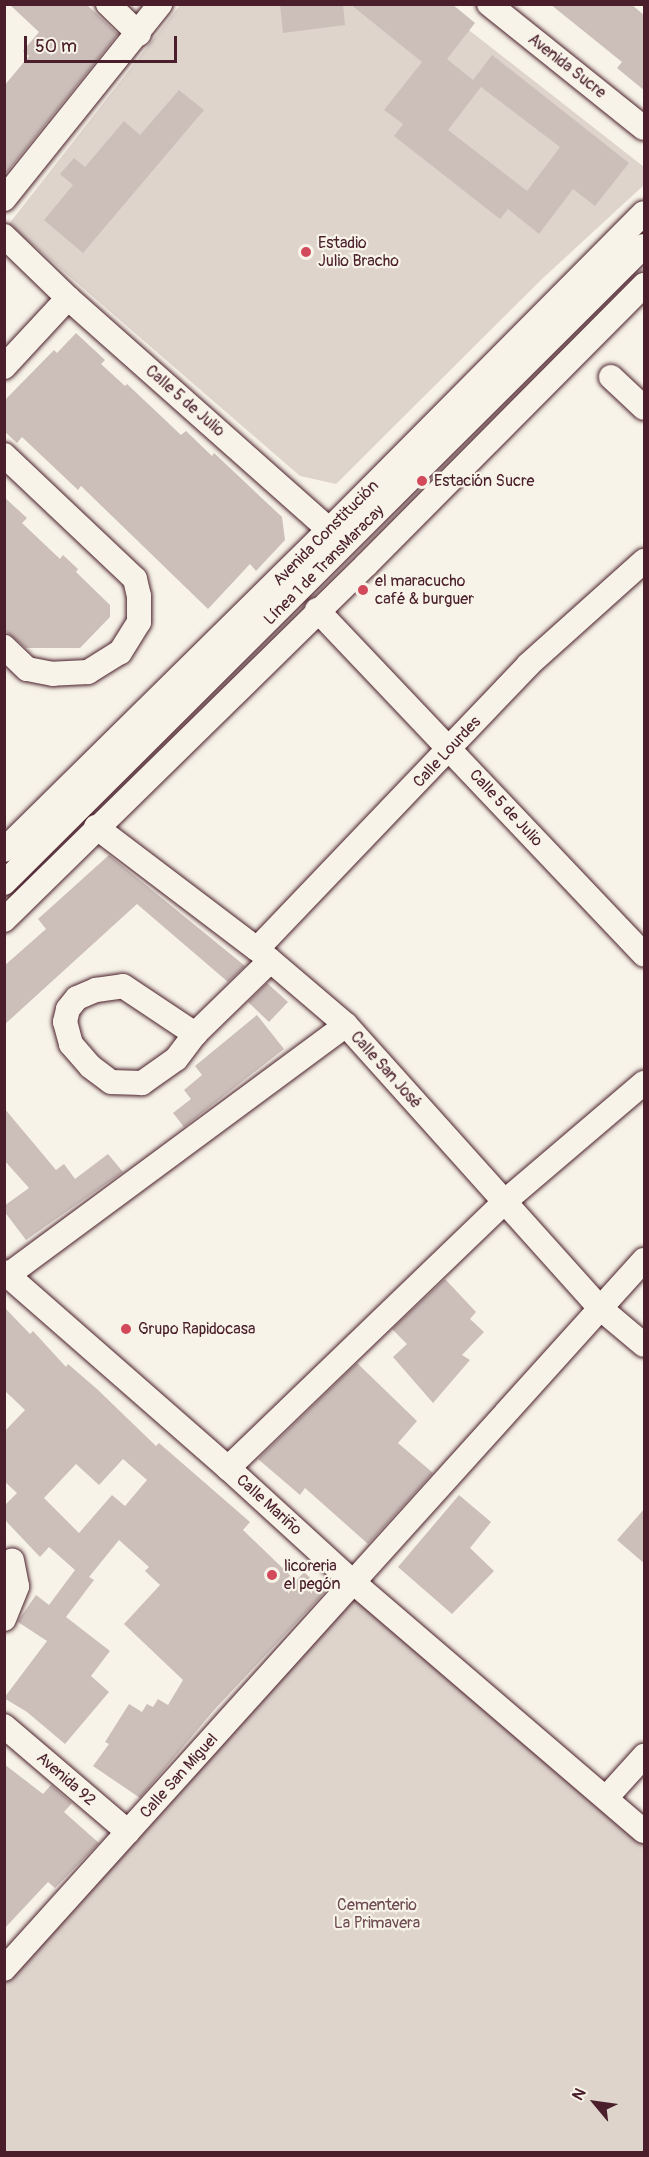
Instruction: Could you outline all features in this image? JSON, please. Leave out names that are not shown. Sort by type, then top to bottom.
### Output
[{"type":"street","points":[[108,4],[139,34]]},
{"type":"street","points":[[4,199],[139,34],[160,4]]},
{"type":"street","name":"Avenida Sucre","points":[[489,4],[645,128]]},
{"type":"street","name":"Avenida Constitución","points":[[4,850],[338,537],[645,213]]},
{"type":"street","name":"Calle 5 de Julio","points":[[4,236],[68,298],[338,537],[366,565]]},
{"type":"street","name":"Línea 1 de TransMaracay","points":[[4,883],[338,537],[645,246]]},
{"type":"street","points":[[4,920],[317,610],[366,565],[645,285]]},
{"type":"street","points":[[4,367],[68,298]]},
{"type":"street","points":[[611,377],[645,408]]},
{"type":"street","points":[[4,455],[135,579],[139,596],[139,622],[120,652],[88,672],[53,674],[27,669],[4,647]]},
{"type":"street","name":"Calle Lourdes","points":[[195,1034],[528,665],[645,561]]},
{"type":"street","name":"Calle 5 de Julio","points":[[317,610],[645,955]]},
{"type":"street","name":"Calle San José","points":[[96,827],[264,955],[346,1025],[600,1308],[645,1345]]},
{"type":"street","points":[[123,986],[195,1034],[176,1059],[142,1083],[111,1082],[90,1066],[71,1044],[65,1022],[68,1009],[77,998],[96,990],[123,986]]},
{"type":"street","points":[[6,1273],[346,1025]]},
{"type":"street","points":[[228,1468],[504,1202],[645,1083]]},
{"type":"street","name":"Calle San Miguel","points":[[4,1970],[645,1260]]},
{"type":"street","name":"Calle Mariño","points":[[6,1273],[228,1468],[353,1582],[645,1830]]},
{"type":"street","points":[[4,1619],[17,1586],[12,1560]]},
{"type":"street","name":"Avenida 92","points":[[4,1726],[128,1832]]},
{"type":"street","points":[[606,1798],[645,1756]]},
{"type":"green space","name":"Estadio Julio Bracho","points":[[180,5],[437,5],[644,167],[644,185],[542,279],[336,484],[300,476],[9,224]]},
{"type":"green space","name":"Cementerio La Primavera","points":[[353,1582],[644,1830],[644,2152],[5,2152],[5,1974]]},
{"type":"building","points":[[9,4],[86,4],[118,34],[4,176],[4,86],[29,56],[23,51],[39,32]]},
{"type":"building","points":[[280,4],[343,4],[345,25],[283,33]]},
{"type":"building","points":[[350,4],[452,4],[475,23],[447,59],[473,80],[492,55],[629,163],[595,206],[573,189],[539,234],[508,209],[500,219],[394,136],[403,124],[384,110],[422,62]],"holes":[[[481,87],[560,147],[527,191],[448,130]]]},
{"type":"building","points":[[550,4],[631,4],[645,16],[645,91],[617,68],[622,62]]},
{"type":"building","points":[[179,90],[204,110],[83,253],[44,220],[73,185],[60,174],[74,158],[85,167],[124,121],[140,135]]},
{"type":"building","points":[[76,333],[105,360],[101,364],[125,386],[127,384],[181,435],[186,431],[212,456],[214,453],[282,517],[285,540],[256,571],[250,564],[208,609],[81,486],[78,490],[22,437],[17,443],[4,431],[4,401],[54,350],[57,353]]},
{"type":"building","points":[[4,497],[27,518],[22,523],[60,559],[63,555],[78,569],[76,572],[110,605],[110,617],[80,648],[26,648],[4,630]]},
{"type":"building","points":[[109,855],[245,966],[228,982],[137,904],[4,1025],[4,966],[46,929],[38,919]]},
{"type":"building","points":[[267,983],[288,1002],[269,1022],[248,1002]]},
{"type":"building","points":[[257,1015],[284,1049],[184,1127],[173,1113],[191,1099],[184,1090],[202,1075],[195,1066]]},
{"type":"building","points":[[4,1108],[56,1170],[64,1164],[75,1179],[108,1154],[123,1172],[26,1240],[4,1211],[4,1206],[29,1188],[4,1160]]},
{"type":"building","points":[[445,1279],[476,1312],[470,1319],[484,1332],[462,1355],[470,1360],[433,1403],[393,1357],[407,1344],[392,1329]]},
{"type":"building","points":[[4,1307],[30,1334],[33,1331],[66,1367],[68,1364],[97,1389],[156,1446],[159,1443],[250,1522],[243,1530],[296,1581],[304,1572],[325,1592],[214,1710],[140,1798],[93,1766],[109,1744],[105,1742],[129,1704],[142,1712],[147,1704],[153,1707],[158,1699],[168,1705],[183,1680],[124,1624],[160,1585],[145,1571],[149,1567],[119,1540],[89,1577],[94,1580],[66,1617],[110,1651],[91,1676],[109,1692],[65,1744],[27,1712],[4,1698],[47,1641],[18,1622],[20,1618],[36,1595],[49,1605],[75,1570],[49,1547],[40,1557],[4,1519],[4,1506],[17,1493],[4,1481],[4,1432],[25,1410],[4,1390]],"holes":[[[123,1459],[147,1480],[125,1506],[112,1495],[79,1533],[44,1498],[76,1464],[99,1485]]]},
{"type":"building","points":[[357,1363],[417,1421],[398,1443],[433,1473],[368,1544],[305,1488],[300,1495],[258,1459]]},
{"type":"building","points":[[459,1495],[491,1522],[470,1548],[494,1571],[452,1614],[398,1567]]},
{"type":"building","points":[[645,1508],[645,1564],[617,1540]]},
{"type":"building","points":[[4,1764],[43,1794],[51,1785],[72,1803],[64,1812],[99,1843],[55,1888],[48,1882],[4,1929]]},
{"type":"place","name":"Estadio Julio Bracho","points":[[306,252]]},
{"type":"place","name":"Estación Sucre","points":[[422,481]]},
{"type":"place","name":"el maracucho café & burguer","points":[[363,590]]},
{"type":"place","name":"Grupo Rapidocasa","points":[[126,1329]]},
{"type":"place","name":"licoreria el pegón","points":[[272,1575]]}]
